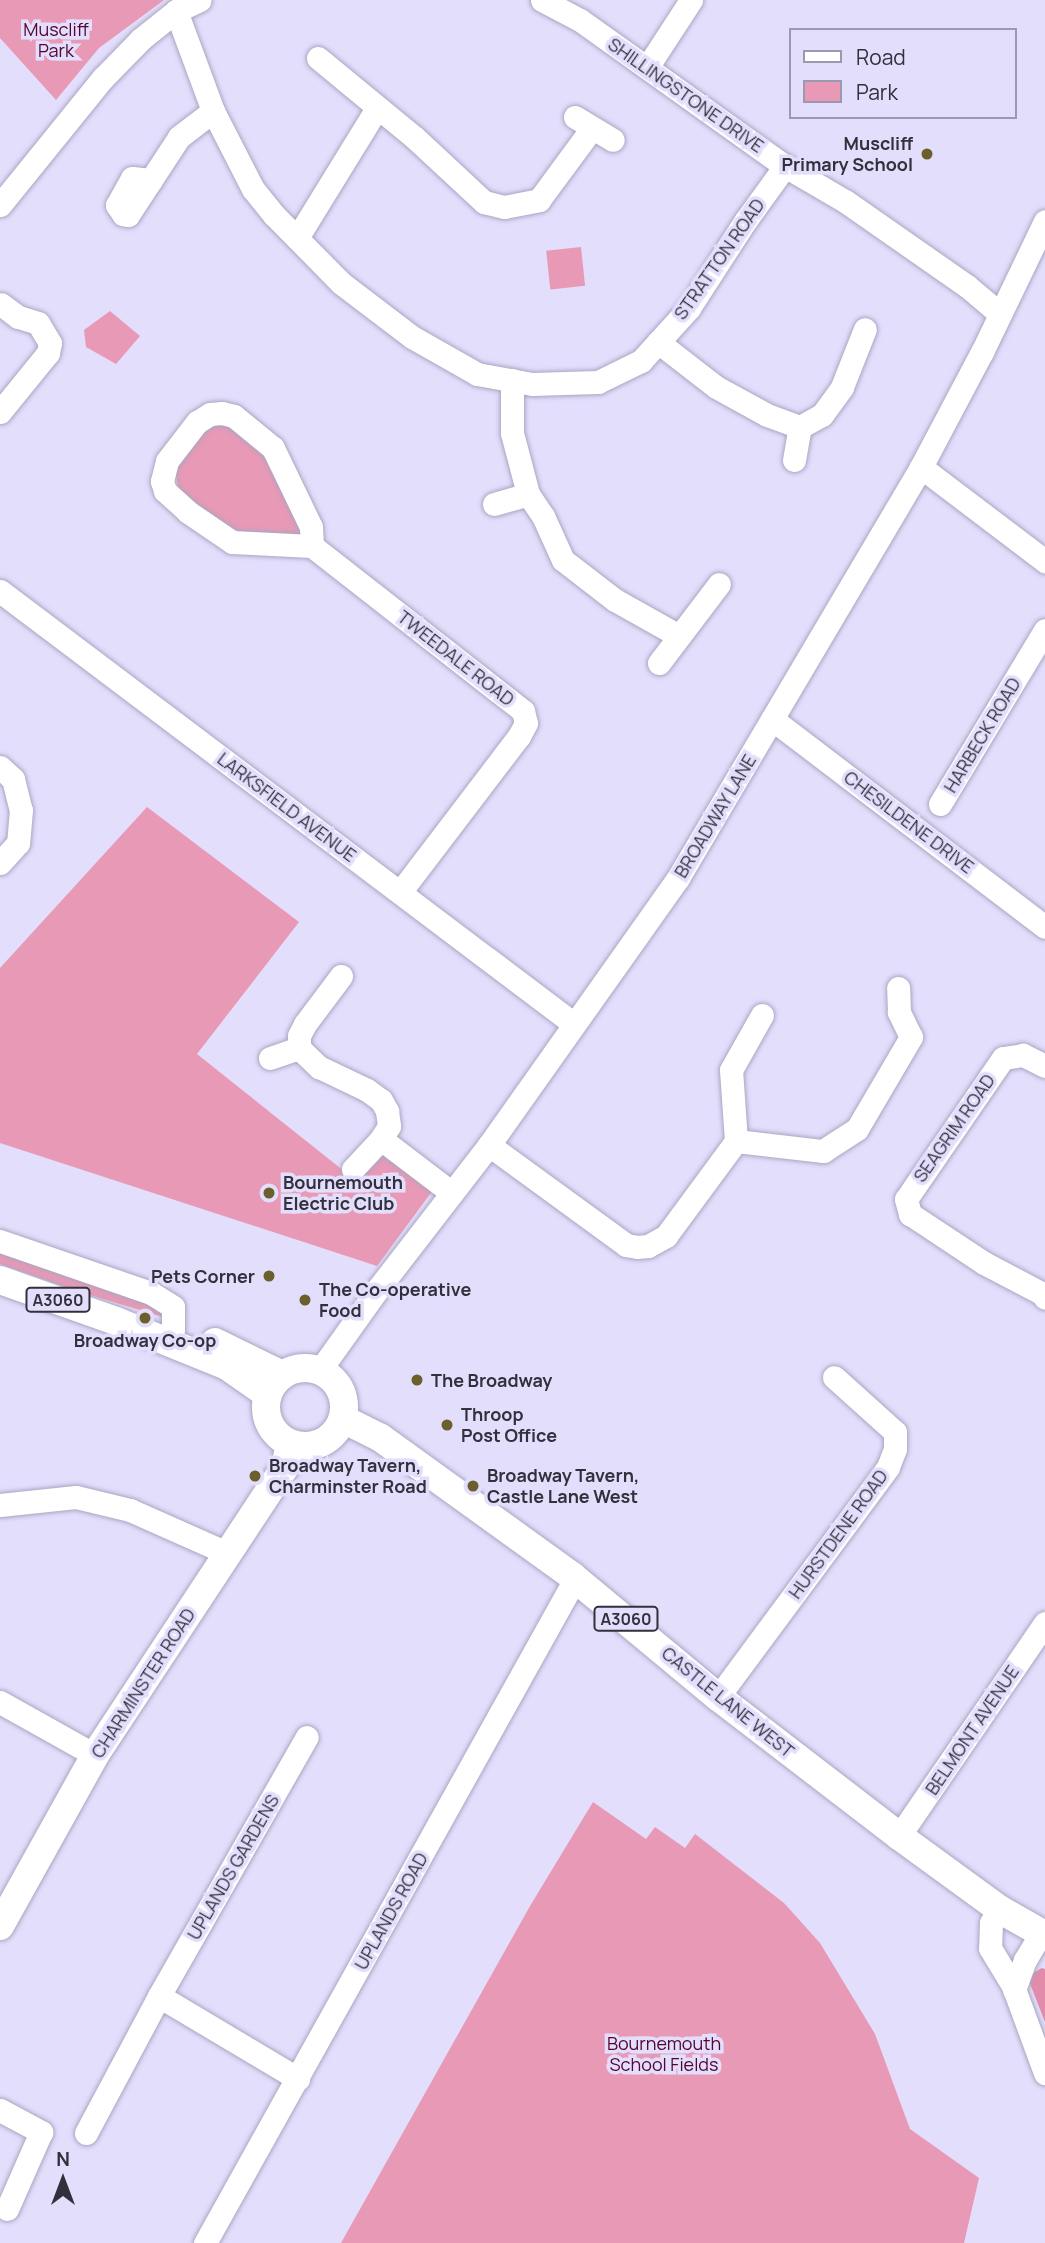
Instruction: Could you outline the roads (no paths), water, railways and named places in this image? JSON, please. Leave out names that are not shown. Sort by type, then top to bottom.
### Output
[{"type":"main road","name":"A3060","points":[[0,1280],[116,1321],[275,1385]]},
{"type":"main road","name":"A3060","points":[[116,1321],[173,1330],[236,1350],[275,1385]]},
{"type":"main road","points":[[307,1367],[320,1370],[330,1376],[343,1396],[343,1419],[327,1439],[316,1445],[290,1444],[280,1438],[267,1418],[275,1385],[307,1367]]},
{"type":"main road","name":"CASTLE LANE WEST","points":[[343,1419],[381,1438],[575,1579],[718,1697],[899,1836],[999,1909],[1043,1934]]},
{"type":"main road","name":"CHARMINSTER ROAD","points":[[0,1926],[95,1755],[285,1467],[290,1444]]},
{"type":"street","points":[[0,205],[103,78],[141,39],[176,10],[200,0]]},
{"type":"street","name":"SHILLINGSTONE DRIVE","points":[[542,0],[580,20],[648,66],[785,166],[845,201],[967,286],[999,313]]},
{"type":"street","points":[[648,66],[691,0]]},
{"type":"street","name":"STRATTON ROAD","points":[[176,10],[213,111],[253,189],[341,283],[412,337],[477,374],[532,384],[598,382],[641,360],[689,308],[785,166]]},
{"type":"street","points":[[318,58],[414,137],[463,186],[484,202],[504,207],[539,200],[583,123],[613,140]]},
{"type":"street","points":[[298,238],[377,107]]},
{"type":"street","points":[[151,180],[179,137],[213,111]]},
{"type":"street","name":"BROADWAY LANE","points":[[320,1370],[489,1145],[678,878],[921,467],[1045,221]]},
{"type":"street","points":[[0,412],[48,353],[50,343],[38,323],[18,317],[1,304]]},
{"type":"street","points":[[657,342],[716,387],[767,415],[800,427],[822,415],[842,387],[865,329]]},
{"type":"street","points":[[512,380],[512,433],[528,494],[543,516],[563,561],[615,600],[680,636]]},
{"type":"street","points":[[222,412],[234,416],[273,448],[311,527],[312,547],[232,542],[205,526],[165,491],[162,481],[167,461],[197,422],[210,414],[222,412]]},
{"type":"street","points":[[794,460],[800,427]]},
{"type":"street","points":[[921,467],[1045,561]]},
{"type":"street","points":[[494,504],[528,494]]},
{"type":"street","name":"TWEEDALE ROAD","points":[[312,547],[523,711],[526,723],[519,736],[400,892]]},
{"type":"street","points":[[659,663],[719,584]]},
{"type":"street","name":"LARKSFIELD AVENUE","points":[[0,591],[574,1024]]},
{"type":"street","name":"HARBECK ROAD","points":[[940,804],[1045,630]]},
{"type":"street","name":"CHESILDENE DRIVE","points":[[772,719],[1045,927]]},
{"type":"street","points":[[0,767],[13,779],[21,810],[18,843],[0,863]]},
{"type":"street","points":[[341,976],[305,1024],[299,1035],[299,1048],[319,1067],[367,1090],[381,1100],[387,1111],[389,1126],[353,1170]]},
{"type":"street","points":[[736,1141],[824,1151],[857,1129],[911,1037],[899,1012],[898,989]]},
{"type":"street","points":[[489,1145],[626,1245],[648,1246],[666,1236],[736,1141],[731,1070],[762,1015]]},
{"type":"street","points":[[270,1058],[299,1048]]},
{"type":"street","name":"SEAGRIM ROAD","points":[[1044,1294],[984,1263],[910,1214],[906,1199],[1003,1058],[1023,1055],[1045,1066]]},
{"type":"street","points":[[381,1139],[452,1193]]},
{"type":"street","points":[[0,1241],[151,1293],[173,1307],[173,1330]]},
{"type":"street","name":"HURSTDENE ROAD","points":[[718,1697],[888,1467],[895,1449],[895,1432],[834,1377]]},
{"type":"street","points":[[0,1505],[76,1497],[130,1510],[227,1553]]},
{"type":"street","name":"UPLANDS ROAD","points":[[205,2243],[575,1579]]},
{"type":"street","name":"BELMONT AVENUE","points":[[899,1836],[1045,1623]]},
{"type":"street","points":[[0,1702],[95,1755]]},
{"type":"street","name":"UPLANDS GARDENS","points":[[86,2133],[159,1996],[307,1737]]},
{"type":"street","points":[[999,1909],[991,1923],[990,1948],[1014,1990],[1045,2073]]},
{"type":"street","points":[[1014,1990],[1025,1960],[1043,1934]]},
{"type":"street","points":[[159,1996],[298,2079]]},
{"type":"street","points":[[0,2110],[41,2132],[7,2208]]},
{"type":"place","name":"Muscliff Primary School","points":[[927,154]]},
{"type":"place","name":"Bournemouth Electric Club","points":[[269,1193]]},
{"type":"place","name":"Pets Corner","points":[[269,1276]]},
{"type":"place","name":"The Co-operative Food","points":[[305,1300]]},
{"type":"place","name":"Broadway Co-op","points":[[145,1318]]},
{"type":"place","name":"The Broadway","points":[[417,1380]]},
{"type":"place","name":"Throop Post Office","points":[[447,1425]]},
{"type":"place","name":"Broadway Tavern, Charminster Road","points":[[255,1476]]},
{"type":"place","name":"Broadway Tavern, Castle Lane West","points":[[473,1486]]},
{"type":"park label","name":"Muscliff Park","points":[[56,40]]},
{"type":"park label","name":"Bournemouth School Fields","points":[[664,2054]]}]
